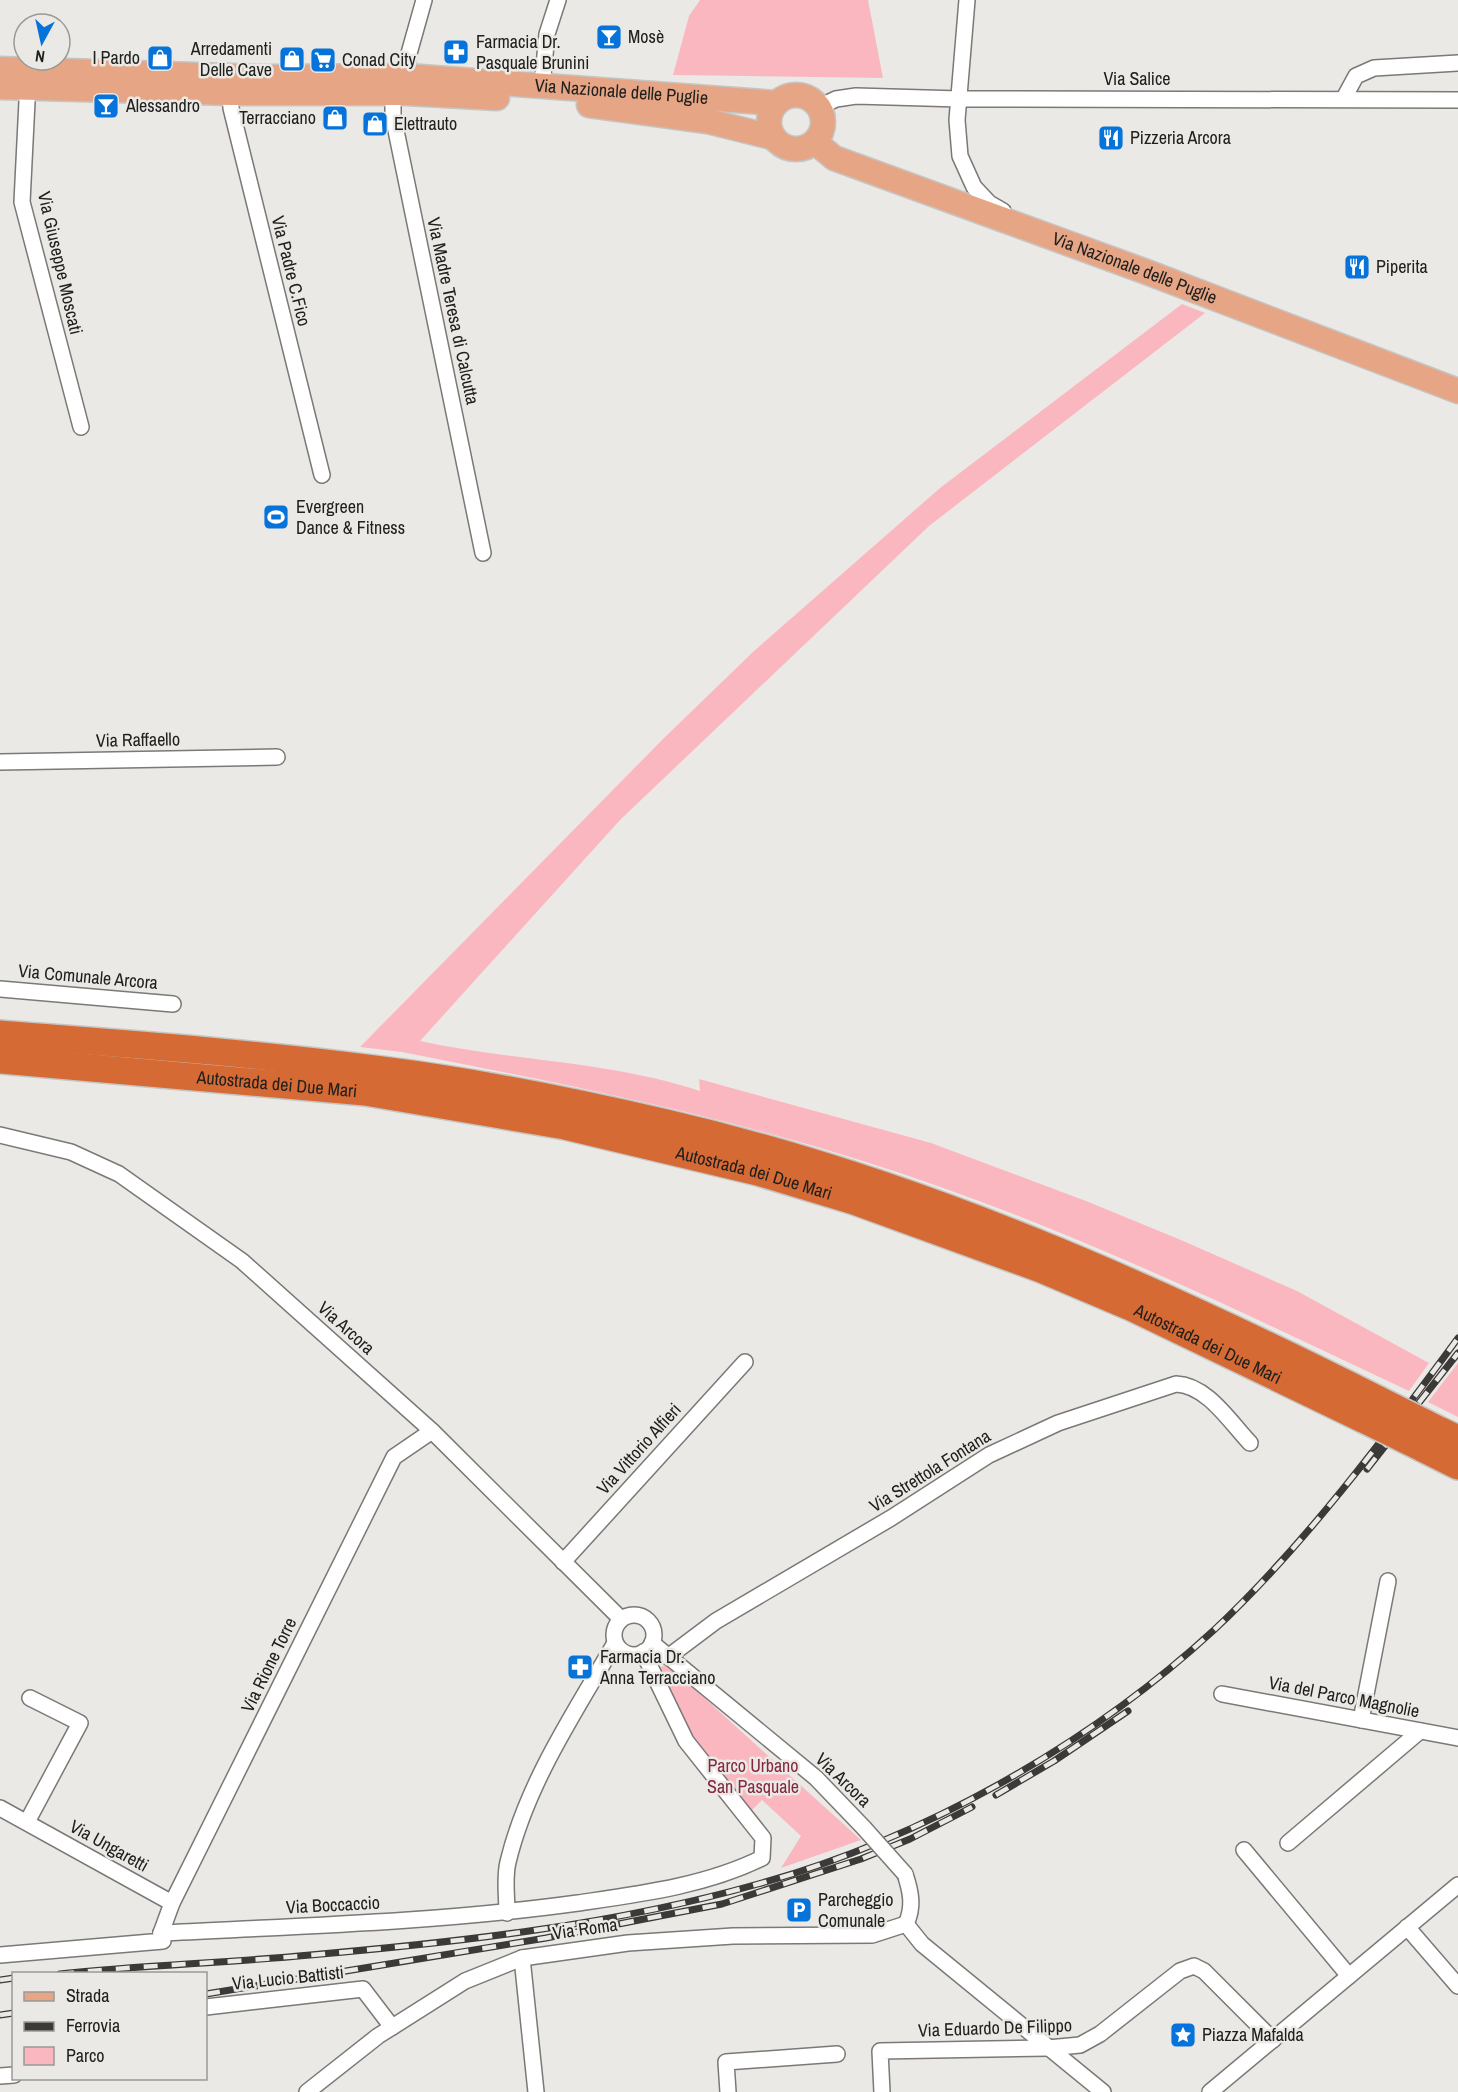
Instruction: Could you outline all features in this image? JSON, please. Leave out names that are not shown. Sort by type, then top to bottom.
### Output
[{"type":"highway","name":"Autostrada dei Due Mari","points":[[0,1034],[292,1059],[384,1070],[472,1083],[669,1123],[863,1178],[989,1223],[1144,1286],[1372,1410]]},
{"type":"highway","name":"Autostrada dei Due Mari","points":[[0,1060],[273,1082],[365,1092],[467,1107],[609,1135],[758,1172],[854,1201],[1031,1265],[1440,1439],[1458,1466]]},
{"type":"main road","name":"Via Nazionale delle Puglie","points":[[0,69],[28,79]]},
{"type":"main road","name":"Via Nazionale delle Puglie","points":[[0,87],[28,79],[230,84],[542,86],[776,103]]},
{"type":"main road","name":"Via Nazionale delle Puglie","points":[[400,85],[555,100],[707,121],[772,136]]},
{"type":"main road","points":[[790,95],[798,95],[807,97],[819,108],[822,114],[822,129],[815,142],[801,150],[792,150],[778,143],[772,136],[769,119],[776,103],[790,95]]},
{"type":"main road","name":"Via Nazionale delle Puglie","points":[[815,142],[834,159],[1144,271],[1458,391]]},
{"type":"street","name":"Via Madre Teresa di Calcutta","points":[[424,0],[393,116],[483,553]]},
{"type":"street","points":[[542,86],[547,34],[558,0]]},
{"type":"street","points":[[967,0],[956,132],[960,156],[974,187],[989,203],[1022,218],[1040,235]]},
{"type":"street","points":[[1344,98],[1356,76],[1374,68],[1458,63]]},
{"type":"street","name":"Via Giuseppe Moscati","points":[[28,79],[22,202],[81,427]]},
{"type":"street","name":"Via Padre C.Fico","points":[[230,84],[231,108],[322,475]]},
{"type":"street","name":"Via Salice","points":[[819,108],[836,99],[855,96],[960,99],[1458,100]]},
{"type":"street","name":"Via Raffaello","points":[[0,762],[277,757]]},
{"type":"street","name":"Via Comunale Arcora","points":[[0,989],[173,1004]]},
{"type":"street","name":"Via Arcora","points":[[0,1135],[71,1152],[119,1173],[242,1261],[432,1431],[621,1619]]},
{"type":"street","name":"Via Vittorio Alfieri","points":[[563,1562],[745,1362]]},
{"type":"street","name":"Via Strettola Fontana","points":[[668,1656],[716,1621],[891,1518],[989,1455],[1059,1423],[1176,1384],[1186,1384],[1197,1389],[1207,1398],[1250,1443]]},
{"type":"street","name":"Via Rione Torre","points":[[161,1933],[172,1903],[394,1457],[432,1431]]},
{"type":"street","points":[[1361,1720],[1388,1581]]},
{"type":"street","points":[[507,1913],[507,1865],[521,1820],[552,1752],[615,1643],[614,1630],[621,1619],[633,1615],[646,1619],[654,1630],[648,1648]]},
{"type":"street","name":"Via Arcora","points":[[615,1643],[624,1653],[637,1655],[648,1648],[668,1656],[816,1778],[905,1874],[912,1902],[911,1913],[906,1924]]},
{"type":"street","name":"Via Boccaccio","points":[[161,1933],[507,1913],[639,1894],[730,1874],[762,1858],[763,1838],[686,1741],[648,1648]]},
{"type":"street","name":"Via del Parco Magnolie","points":[[1222,1694],[1458,1738]]},
{"type":"street","points":[[27,1822],[80,1724],[30,1698]]},
{"type":"street","points":[[1288,1843],[1420,1731]]},
{"type":"street","name":"Via Ungaretti","points":[[0,1808],[172,1903]]},
{"type":"street","points":[[1244,1850],[1349,1976]]},
{"type":"street","points":[[1210,2092],[1458,1885]]},
{"type":"street","points":[[906,1924],[922,1944],[1103,2092]]},
{"type":"street","name":"Via Roma","points":[[308,2092],[392,2027],[465,1981],[522,1958],[628,1942],[733,1936],[872,1935],[892,1931],[906,1924]]},
{"type":"street","points":[[1407,1927],[1458,1986]]},
{"type":"street","points":[[0,1955],[163,1941],[161,1933]]},
{"type":"street","points":[[522,1958],[536,2092]]},
{"type":"street","name":"Via Eduardo De Filippo","points":[[882,2092],[880,2051],[1048,2048],[1080,2045],[1100,2034],[1180,1971],[1194,1966],[1204,1971],[1273,2040]]},
{"type":"street","name":"Via Lucio Battisti","points":[[207,2007],[363,1989],[392,2027]]},
{"type":"street","points":[[728,2092],[726,2062],[837,2054]]},
{"type":"green space","points":[[700,0],[868,0],[883,78],[673,75],[689,16]]},
{"type":"green space","points":[[1182,304],[1205,313],[929,526],[620,820],[420,1041],[631,1073],[700,1091],[699,1079],[931,1143],[1086,1201],[1297,1291],[1429,1363],[1409,1391],[1209,1297],[1073,1238],[936,1185],[866,1162],[751,1128],[636,1100],[402,1052],[360,1047],[663,739],[754,651],[940,488]]},
{"type":"green space","points":[[1458,1363],[1458,1417],[1428,1402]]},
{"type":"green space","name":"Parco Urbano San Pasquale","points":[[670,1663],[700,1694],[861,1840],[781,1868],[801,1836],[762,1800],[749,1813],[680,1719],[660,1674],[661,1667]]},
{"type":"railway","points":[[81,1972],[366,1950],[479,1938],[592,1921],[648,1911],[758,1884],[820,1865],[881,1842],[1001,1783],[1058,1749],[1113,1712],[1214,1630],[1280,1563],[1342,1490],[1458,1338]]},
{"type":"railway","points":[[1367,1469],[1458,1353]]},
{"type":"railway","points":[[996,1795],[1054,1761],[1128,1711]]},
{"type":"railway","points":[[207,1994],[546,1938],[722,1904],[861,1859],[910,1839],[972,1807]]},
{"type":"railway","points":[[0,1980],[12,1978]]},
{"type":"railway","points":[[0,2015],[12,2013]]},
{"type":"place","name":"Mosè","points":[[609,37]]},
{"type":"place","name":"Farmacia Dr. Pasquale Brunini","points":[[456,52]]},
{"type":"place","name":"I Pardo","points":[[160,58]]},
{"type":"place","name":"Arredamenti Delle Cave","points":[[292,59]]},
{"type":"place","name":"Conad City","points":[[323,60]]},
{"type":"place","name":"Alessandro","points":[[106,106]]},
{"type":"place","name":"Terracciano","points":[[335,118]]},
{"type":"place","name":"Elettrauto","points":[[375,124]]},
{"type":"place","name":"Pizzeria Arcora","points":[[1111,138]]},
{"type":"place","name":"Piperita","points":[[1357,267]]},
{"type":"place","name":"Evergreen Dance & Fitness","points":[[276,517]]},
{"type":"place","name":"Farmacia Dr. Anna Terracciano","points":[[580,1667]]},
{"type":"place","name":"Parcheggio Comunale","points":[[799,1910]]},
{"type":"place","name":"Piazza Mafalda","points":[[1183,2035]]}]
